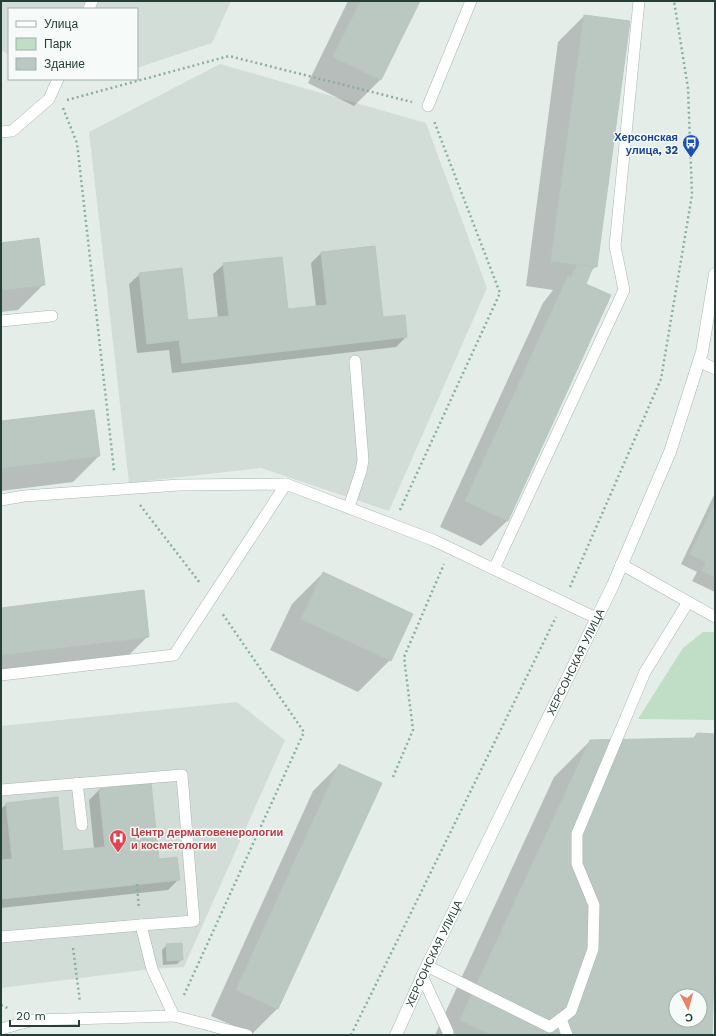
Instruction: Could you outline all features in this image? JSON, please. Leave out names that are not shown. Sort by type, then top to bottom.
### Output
[{"type":"street","name":"ХЕРСОНСКАЯ УЛИЦА","points":[[396,1035],[424,971],[612,585],[670,452],[702,352],[715,274]]},
{"type":"lane","points":[[428,106],[471,1]]},
{"type":"lane","points":[[494,568],[624,290],[615,246],[639,1]]},
{"type":"lane","points":[[1,132],[12,131],[49,99],[58,80]]},
{"type":"lane","points":[[1,321],[52,316]]},
{"type":"lane","points":[[699,361],[715,368]]},
{"type":"lane","points":[[348,507],[361,472],[362,460],[354,362]]},
{"type":"lane","points":[[1,500],[24,496],[179,485],[286,484],[433,540],[596,618]]},
{"type":"lane","points":[[1,675],[174,655],[286,484]]},
{"type":"lane","points":[[621,564],[715,617]]},
{"type":"lane","points":[[424,971],[474,990],[550,1027],[572,1011],[593,949],[594,904],[576,864],[577,834],[645,672],[688,602]]},
{"type":"lane","points":[[1,790],[182,775],[194,921],[1,938]]},
{"type":"lane","points":[[77,784],[82,825]]},
{"type":"lane","points":[[141,925],[152,969],[174,1016]]},
{"type":"lane","points":[[424,971],[448,1035]]},
{"type":"lane","points":[[1,1030],[34,1020],[174,1016],[247,1035]]},
{"type":"lane","points":[[561,1019],[567,1035]]},
{"type":"path","points":[[351,1035],[563,603],[662,379],[692,194],[688,88],[674,1]]},
{"type":"path","points":[[174,1016],[304,732],[211,598],[114,470],[77,143],[60,102],[229,56],[428,106],[500,293],[393,525]]},
{"type":"path","points":[[393,777],[413,730],[404,657],[451,548]]},
{"type":"path","points":[[137,884],[141,925]]},
{"type":"path","points":[[71,931],[82,1019]]},
{"type":"shaded area","points":[[1,1],[231,1],[212,43],[138,68],[138,8],[8,8],[8,54],[1,50]]},
{"type":"shaded area","points":[[220,64],[426,123],[487,288],[389,511],[261,468],[129,483],[89,132]]},
{"type":"shaded area","name":"Центр дерматовенерологии и косметологии","points":[[237,702],[285,740],[184,967],[152,969],[1,988],[1,726]]},
{"type":"green space","points":[[703,632],[715,632],[715,720],[638,719],[683,648]]},
{"type":"building","points":[[361,1],[420,1],[381,80],[333,57]]},
{"type":"building","points":[[584,15],[630,21],[597,267],[551,261]]},
{"type":"building","points":[[39,238],[45,285],[1,290],[1,243]]},
{"type":"building","points":[[375,246],[383,317],[405,315],[407,337],[182,363],[179,340],[147,344],[139,273],[182,268],[188,320],[229,316],[223,263],[282,257],[288,309],[327,305],[321,252]]},
{"type":"building","points":[[577,265],[593,267],[586,284],[611,295],[508,521],[465,501],[568,276],[571,277]]},
{"type":"building","points":[[94,410],[100,456],[1,468],[1,421]]},
{"type":"building","points":[[715,502],[715,577],[702,571],[706,562],[690,554]]},
{"type":"building","points":[[323,572],[413,614],[391,661],[301,619]]},
{"type":"building","points":[[144,590],[149,637],[1,655],[1,608]]},
{"type":"building","points":[[697,733],[715,734],[715,944],[712,1035],[492,1035],[460,1020],[590,740],[694,738]]},
{"type":"building","points":[[339,764],[382,783],[278,1009],[236,990]]},
{"type":"building","points":[[151,783],[159,859],[177,857],[180,880],[1,899],[1,860],[12,859],[6,803],[58,797],[63,851],[105,847],[99,789]]},
{"type":"building","points":[[182,943],[183,960],[167,961],[166,944]]},
{"type":"place","name":"Херсонская улица, 32","points":[[691,158]]},
{"type":"place","name":"Центр дерматовенерологии и косметологии","points":[[118,853]]}]
